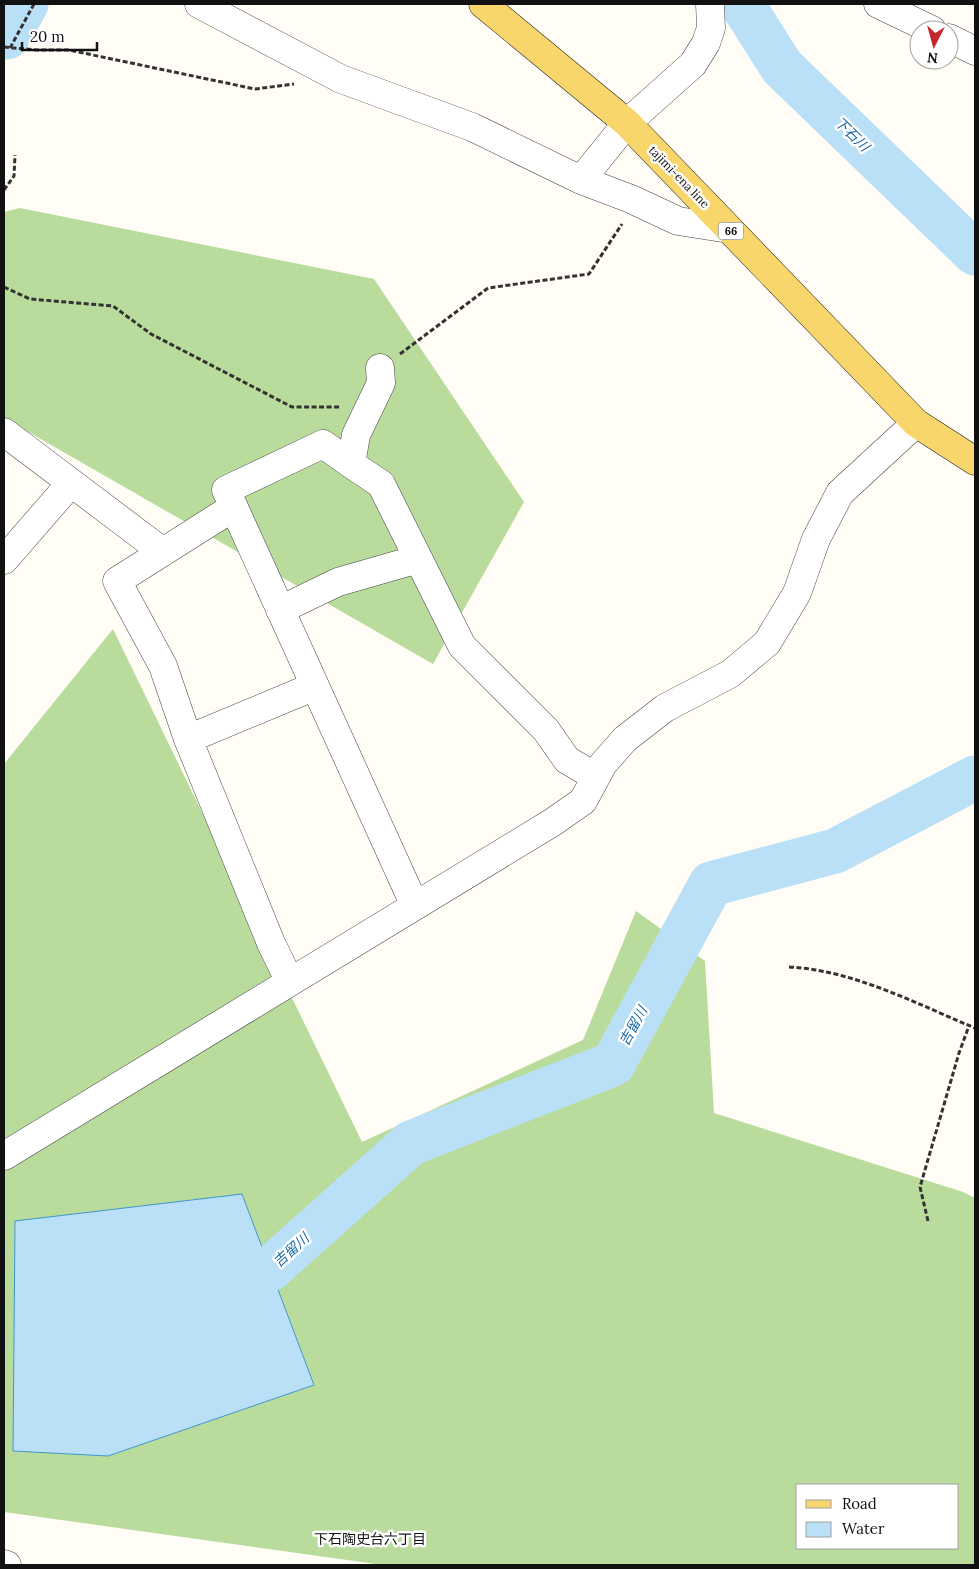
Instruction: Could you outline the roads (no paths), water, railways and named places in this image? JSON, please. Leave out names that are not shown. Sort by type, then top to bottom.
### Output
[{"type":"main road","name":"tajimi-ena line","points":[[483,4],[627,123],[916,423],[975,460]]},
{"type":"street","points":[[199,4],[341,79],[472,127],[581,180],[631,199],[678,221],[729,229]]},
{"type":"street","points":[[581,180],[627,123],[693,64],[706,42],[711,28],[710,4]]},
{"type":"street","points":[[878,4],[911,20]]},
{"type":"street","points":[[959,43],[975,51]]},
{"type":"street","points":[[351,464],[356,435],[381,383],[380,368]]},
{"type":"street","points":[[4,1156],[553,822],[583,801],[603,764],[625,739],[665,708],[730,674],[767,644],[798,593],[816,539],[840,493],[916,423]]},
{"type":"street","points":[[4,432],[163,552]]},
{"type":"street","points":[[415,906],[226,490],[323,444],[381,484],[462,646],[546,730],[567,760],[596,777]]},
{"type":"street","points":[[4,560],[71,483]]},
{"type":"street","points":[[234,507],[117,581],[163,666],[188,739],[271,943],[290,982]]},
{"type":"street","points":[[280,610],[338,582],[418,559]]},
{"type":"street","points":[[188,739],[315,686]]},
{"type":"water","points":[[242,1194],[314,1385],[108,1456],[13,1451],[15,1221]]},
{"type":"waterway","points":[[4,35],[7,37],[26,4]]},
{"type":"waterway","name":"下石川","points":[[742,4],[782,67],[975,253]]},
{"type":"waterway","name":"吉留川","points":[[270,1269],[411,1143],[613,1064],[711,884],[835,851],[975,778]]},
{"type":"district","name":"下石陶史台六丁目","points":[[370,1539]]}]
